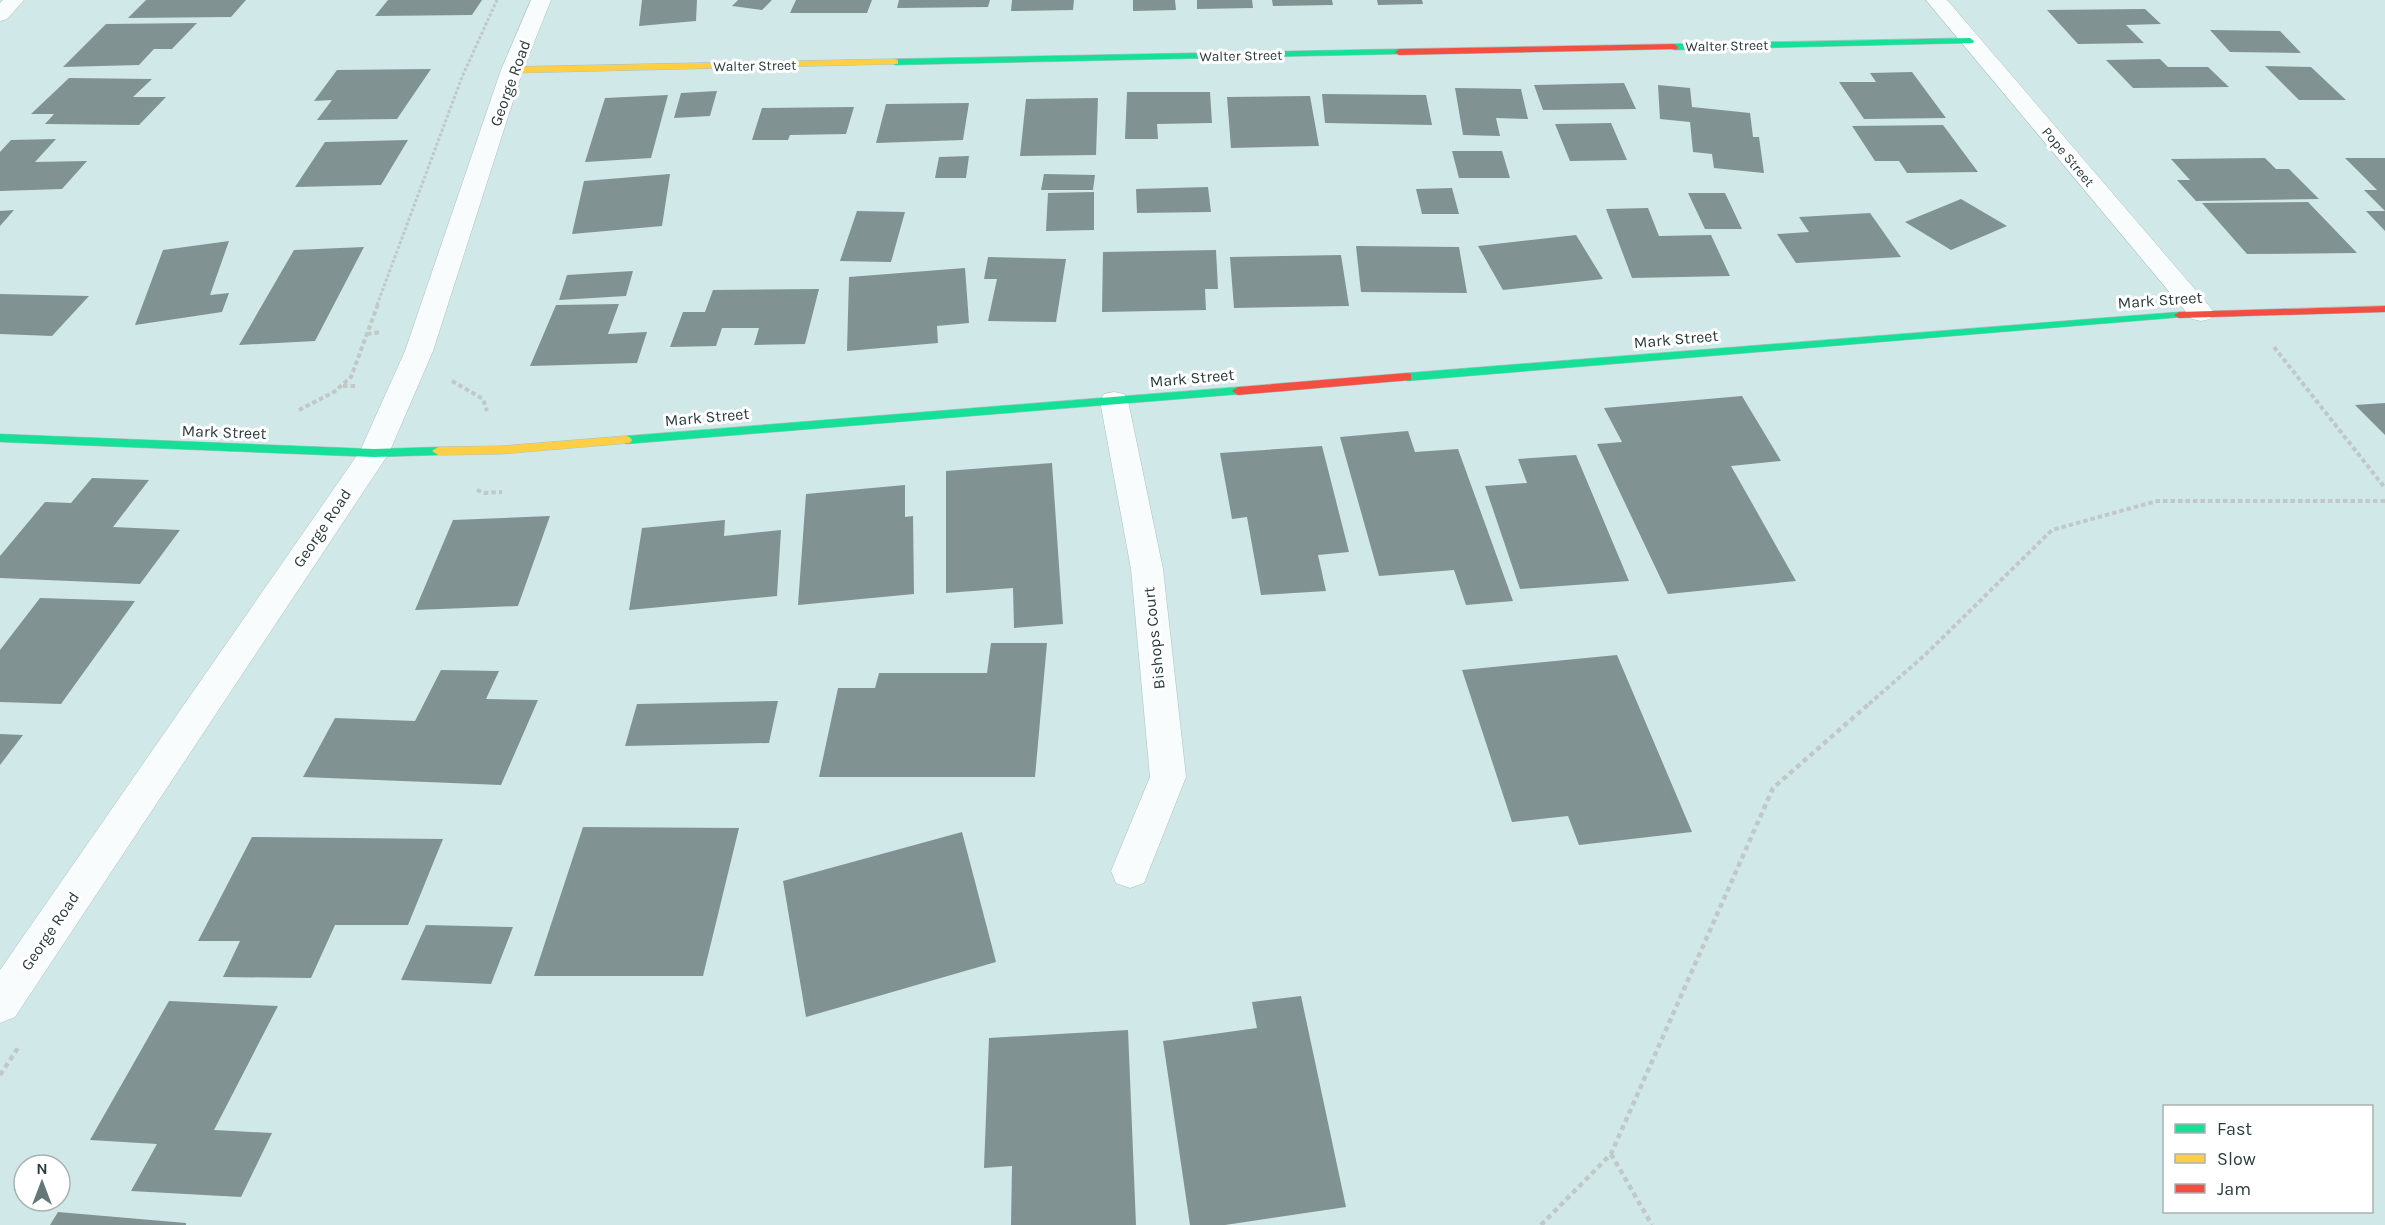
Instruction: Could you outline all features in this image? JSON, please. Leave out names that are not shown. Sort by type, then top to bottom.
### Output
[{"type":"street","points":[[0,15],[14,0]]},
{"type":"street","name":"George Road","points":[[0,1004],[374,453],[419,351],[512,70],[541,0]]},
{"type":"street","name":"Pope Street","points":[[1936,0],[2201,313]]},
{"type":"street","name":"Walter Street","points":[[512,70],[1970,41]]},
{"type":"street","name":"Mark Street","points":[[0,438],[123,446],[374,453],[501,450],[2201,313],[2385,309]]},
{"type":"street","name":"Bishops Court","points":[[1114,401],[1146,569],[1168,777],[1130,871]]},
{"type":"path","points":[[367,333],[462,77],[496,0]]},
{"type":"path","points":[[2246,312],[2385,488]]},
{"type":"path","points":[[445,381],[453,381],[483,399],[488,408],[486,415]]},
{"type":"path","points":[[1541,1225],[1611,1154],[1773,788],[1926,654],[2052,530],[2157,501],[2385,501]]},
{"type":"path","points":[[1611,1154],[1652,1225]]},
{"type":"building","points":[[146,0],[246,0],[231,17],[128,18]]},
{"type":"building","points":[[388,0],[482,0],[472,15],[375,16]]},
{"type":"building","points":[[642,0],[697,0],[696,21],[639,26]]},
{"type":"building","points":[[738,0],[772,0],[762,10],[732,6]]},
{"type":"building","points":[[796,0],[872,0],[867,13],[790,13]]},
{"type":"building","points":[[899,0],[990,0],[988,7],[897,8]]},
{"type":"building","points":[[1012,0],[1074,0],[1073,10],[1011,11]]},
{"type":"building","points":[[1133,0],[1175,0],[1176,10],[1133,11]]},
{"type":"building","points":[[1197,0],[1252,0],[1253,8],[1197,9]]},
{"type":"building","points":[[1272,0],[1332,0],[1333,5],[1273,6]]},
{"type":"building","points":[[1377,0],[1422,0],[1423,4],[1378,5]]},
{"type":"building","points":[[2145,9],[2161,24],[2126,25],[2144,43],[2078,44],[2047,10]]},
{"type":"building","points":[[197,23],[172,49],[154,49],[139,65],[63,67],[106,24]]},
{"type":"building","points":[[2210,30],[2280,31],[2301,53],[2230,52]]},
{"type":"building","points":[[2160,59],[2168,67],[2208,67],[2229,87],[2133,88],[2106,60]]},
{"type":"building","points":[[2265,66],[2311,67],[2346,100],[2299,100]]},
{"type":"building","points":[[431,69],[397,119],[317,120],[332,100],[314,101],[337,70]]},
{"type":"building","points":[[1912,72],[1946,118],[1864,119],[1839,82],[1876,82],[1870,73]]},
{"type":"building","points":[[69,78],[152,79],[133,97],[166,97],[139,125],[45,124],[54,114],[31,114]]},
{"type":"building","points":[[1624,83],[1636,109],[1543,110],[1534,85]]},
{"type":"building","points":[[1658,85],[1690,88],[1692,107],[1750,113],[1753,137],[1759,137],[1764,173],[1714,168],[1712,154],[1693,152],[1690,122],[1660,119]]},
{"type":"building","points":[[1455,88],[1521,89],[1528,119],[1496,118],[1500,136],[1463,135]]},
{"type":"building","points":[[717,91],[710,116],[674,118],[681,93]]},
{"type":"building","points":[[1127,92],[1210,92],[1212,123],[1157,124],[1158,139],[1125,139]]},
{"type":"building","points":[[1322,94],[1426,95],[1432,125],[1325,123]]},
{"type":"building","points":[[668,95],[651,158],[585,162],[605,98]]},
{"type":"building","points":[[1310,96],[1319,146],[1231,148],[1227,97]]},
{"type":"building","points":[[1098,98],[1096,155],[1020,156],[1026,99]]},
{"type":"building","points":[[969,103],[963,140],[876,143],[886,104]]},
{"type":"building","points":[[854,107],[846,134],[790,135],[788,140],[752,140],[762,108]]},
{"type":"building","points":[[1611,123],[1627,160],[1570,161],[1555,124]]},
{"type":"building","points":[[1943,125],[1978,172],[1907,173],[1899,161],[1875,161],[1852,126]]},
{"type":"building","points":[[56,139],[35,162],[87,161],[62,189],[0,191],[0,152],[11,140]]},
{"type":"building","points":[[408,140],[381,185],[295,187],[325,142]]},
{"type":"building","points":[[1452,151],[1502,151],[1510,178],[1459,178]]},
{"type":"building","points":[[969,156],[966,178],[935,178],[939,157]]},
{"type":"building","points":[[2265,158],[2276,169],[2289,169],[2319,199],[2196,201],[2177,180],[2190,180],[2171,159]]},
{"type":"building","points":[[2345,158],[2385,158],[2385,211],[2364,190],[2377,190]]},
{"type":"building","points":[[670,174],[662,226],[572,234],[584,181]]},
{"type":"building","points":[[1044,174],[1095,175],[1093,190],[1041,190]]},
{"type":"building","points":[[1208,187],[1211,212],[1137,213],[1136,189]]},
{"type":"building","points":[[1452,188],[1459,214],[1422,214],[1416,189]]},
{"type":"building","points":[[1094,192],[1094,230],[1046,231],[1048,193]]},
{"type":"building","points":[[1688,193],[1725,193],[1742,229],[1705,229]]},
{"type":"building","points":[[1961,199],[2007,226],[1951,250],[1905,222]]},
{"type":"building","points":[[2308,202],[2357,253],[2247,254],[2202,203]]},
{"type":"building","points":[[1648,208],[1659,236],[1711,235],[1730,276],[1632,278],[1606,209]]},
{"type":"building","points":[[14,210],[0,226],[0,211]]},
{"type":"building","points":[[857,211],[905,212],[891,262],[840,261]]},
{"type":"building","points":[[2366,211],[2385,211],[2385,231]]},
{"type":"building","points":[[1870,213],[1901,257],[1796,263],[1777,234],[1809,232],[1799,217]]},
{"type":"building","points":[[1576,235],[1603,279],[1503,290],[1478,246]]},
{"type":"building","points":[[229,241],[210,295],[229,293],[222,312],[135,325],[163,250]]},
{"type":"building","points":[[1356,246],[1459,247],[1467,293],[1361,292]]},
{"type":"building","points":[[364,247],[315,341],[239,345],[294,250]]},
{"type":"building","points":[[1216,250],[1218,289],[1205,289],[1206,310],[1102,312],[1103,252]]},
{"type":"building","points":[[1341,255],[1349,306],[1234,308],[1230,257]]},
{"type":"building","points":[[988,257],[1066,259],[1056,322],[988,321],[997,279],[984,279]]},
{"type":"building","points":[[965,268],[969,323],[937,326],[938,343],[847,351],[849,277]]},
{"type":"building","points":[[633,271],[626,296],[559,300],[567,275]]},
{"type":"building","points":[[819,289],[805,344],[754,345],[759,328],[722,328],[716,346],[670,347],[683,312],[705,312],[713,290]]},
{"type":"building","points":[[0,294],[89,296],[52,336],[0,334]]},
{"type":"building","points":[[619,304],[608,334],[647,332],[637,363],[530,366],[556,305]]},
{"type":"building","points":[[1742,396],[1781,461],[1731,466],[1796,581],[1668,594],[1597,444],[1622,442],[1604,408]]},
{"type":"building","points":[[2385,403],[2385,435],[2355,405]]},
{"type":"building","points":[[1408,431],[1415,452],[1458,449],[1513,601],[1466,605],[1454,570],[1379,576],[1340,437]]},
{"type":"building","points":[[1322,446],[1349,552],[1318,555],[1326,591],[1261,595],[1247,517],[1232,519],[1220,453]]},
{"type":"building","points":[[1576,455],[1629,581],[1520,589],[1485,486],[1527,483],[1518,459]]},
{"type":"building","points":[[1052,463],[1063,624],[1014,628],[1013,588],[946,593],[946,471]]},
{"type":"building","points":[[92,478],[149,480],[113,527],[180,530],[140,584],[0,578],[0,556],[45,502],[71,503]]},
{"type":"building","points":[[905,485],[905,517],[913,516],[914,594],[798,605],[806,494]]},
{"type":"building","points":[[550,516],[518,606],[415,610],[453,520]]},
{"type":"building","points":[[725,520],[724,536],[781,530],[777,596],[629,610],[642,528]]},
{"type":"building","points":[[40,598],[135,601],[61,704],[0,702],[0,650]]},
{"type":"building","points":[[991,643],[1047,643],[1035,777],[819,777],[838,688],[875,688],[879,673],[987,673]]},
{"type":"building","points":[[1617,655],[1692,832],[1579,845],[1568,816],[1512,822],[1462,670]]},
{"type":"building","points":[[441,670],[499,671],[486,699],[538,700],[501,785],[303,777],[335,718],[415,721]]},
{"type":"building","points":[[778,701],[769,743],[625,746],[637,704]]},
{"type":"building","points":[[0,734],[23,735],[0,765]]},
{"type":"building","points":[[583,827],[739,828],[703,976],[534,976]]},
{"type":"building","points":[[962,832],[996,962],[806,1017],[783,881]]},
{"type":"building","points":[[252,837],[443,839],[408,925],[335,925],[311,978],[223,977],[240,941],[198,941]]},
{"type":"building","points":[[426,925],[513,927],[491,984],[401,980]]},
{"type":"building","points":[[1301,996],[1346,1207],[1225,1225],[1190,1225],[1163,1041],[1257,1028],[1252,1002]]},
{"type":"building","points":[[169,1001],[278,1006],[214,1130],[272,1133],[241,1197],[131,1191],[157,1144],[90,1140]]},
{"type":"building","points":[[1128,1030],[1136,1225],[1011,1225],[1012,1166],[984,1168],[989,1038]]},
{"type":"building","points":[[57,1213],[186,1223],[186,1225],[50,1225]]},
{"type":"traffic: fast","points":[[1674,47],[1970,41]]},
{"type":"traffic: fast","points":[[895,62],[1399,52]]},
{"type":"traffic: fast","points":[[1407,377],[2179,315]]},
{"type":"traffic: fast","points":[[626,440],[1238,391]]},
{"type":"traffic: fast","points":[[0,438],[374,453],[438,451]]},
{"type":"traffic: slow","points":[[512,70],[895,62]]},
{"type":"traffic: slow","points":[[438,451],[501,450],[626,440]]},
{"type":"traffic: jam","points":[[1399,52],[1674,47]]},
{"type":"traffic: jam","points":[[2179,315],[2385,309]]},
{"type":"traffic: jam","points":[[1238,391],[1407,377]]}]
